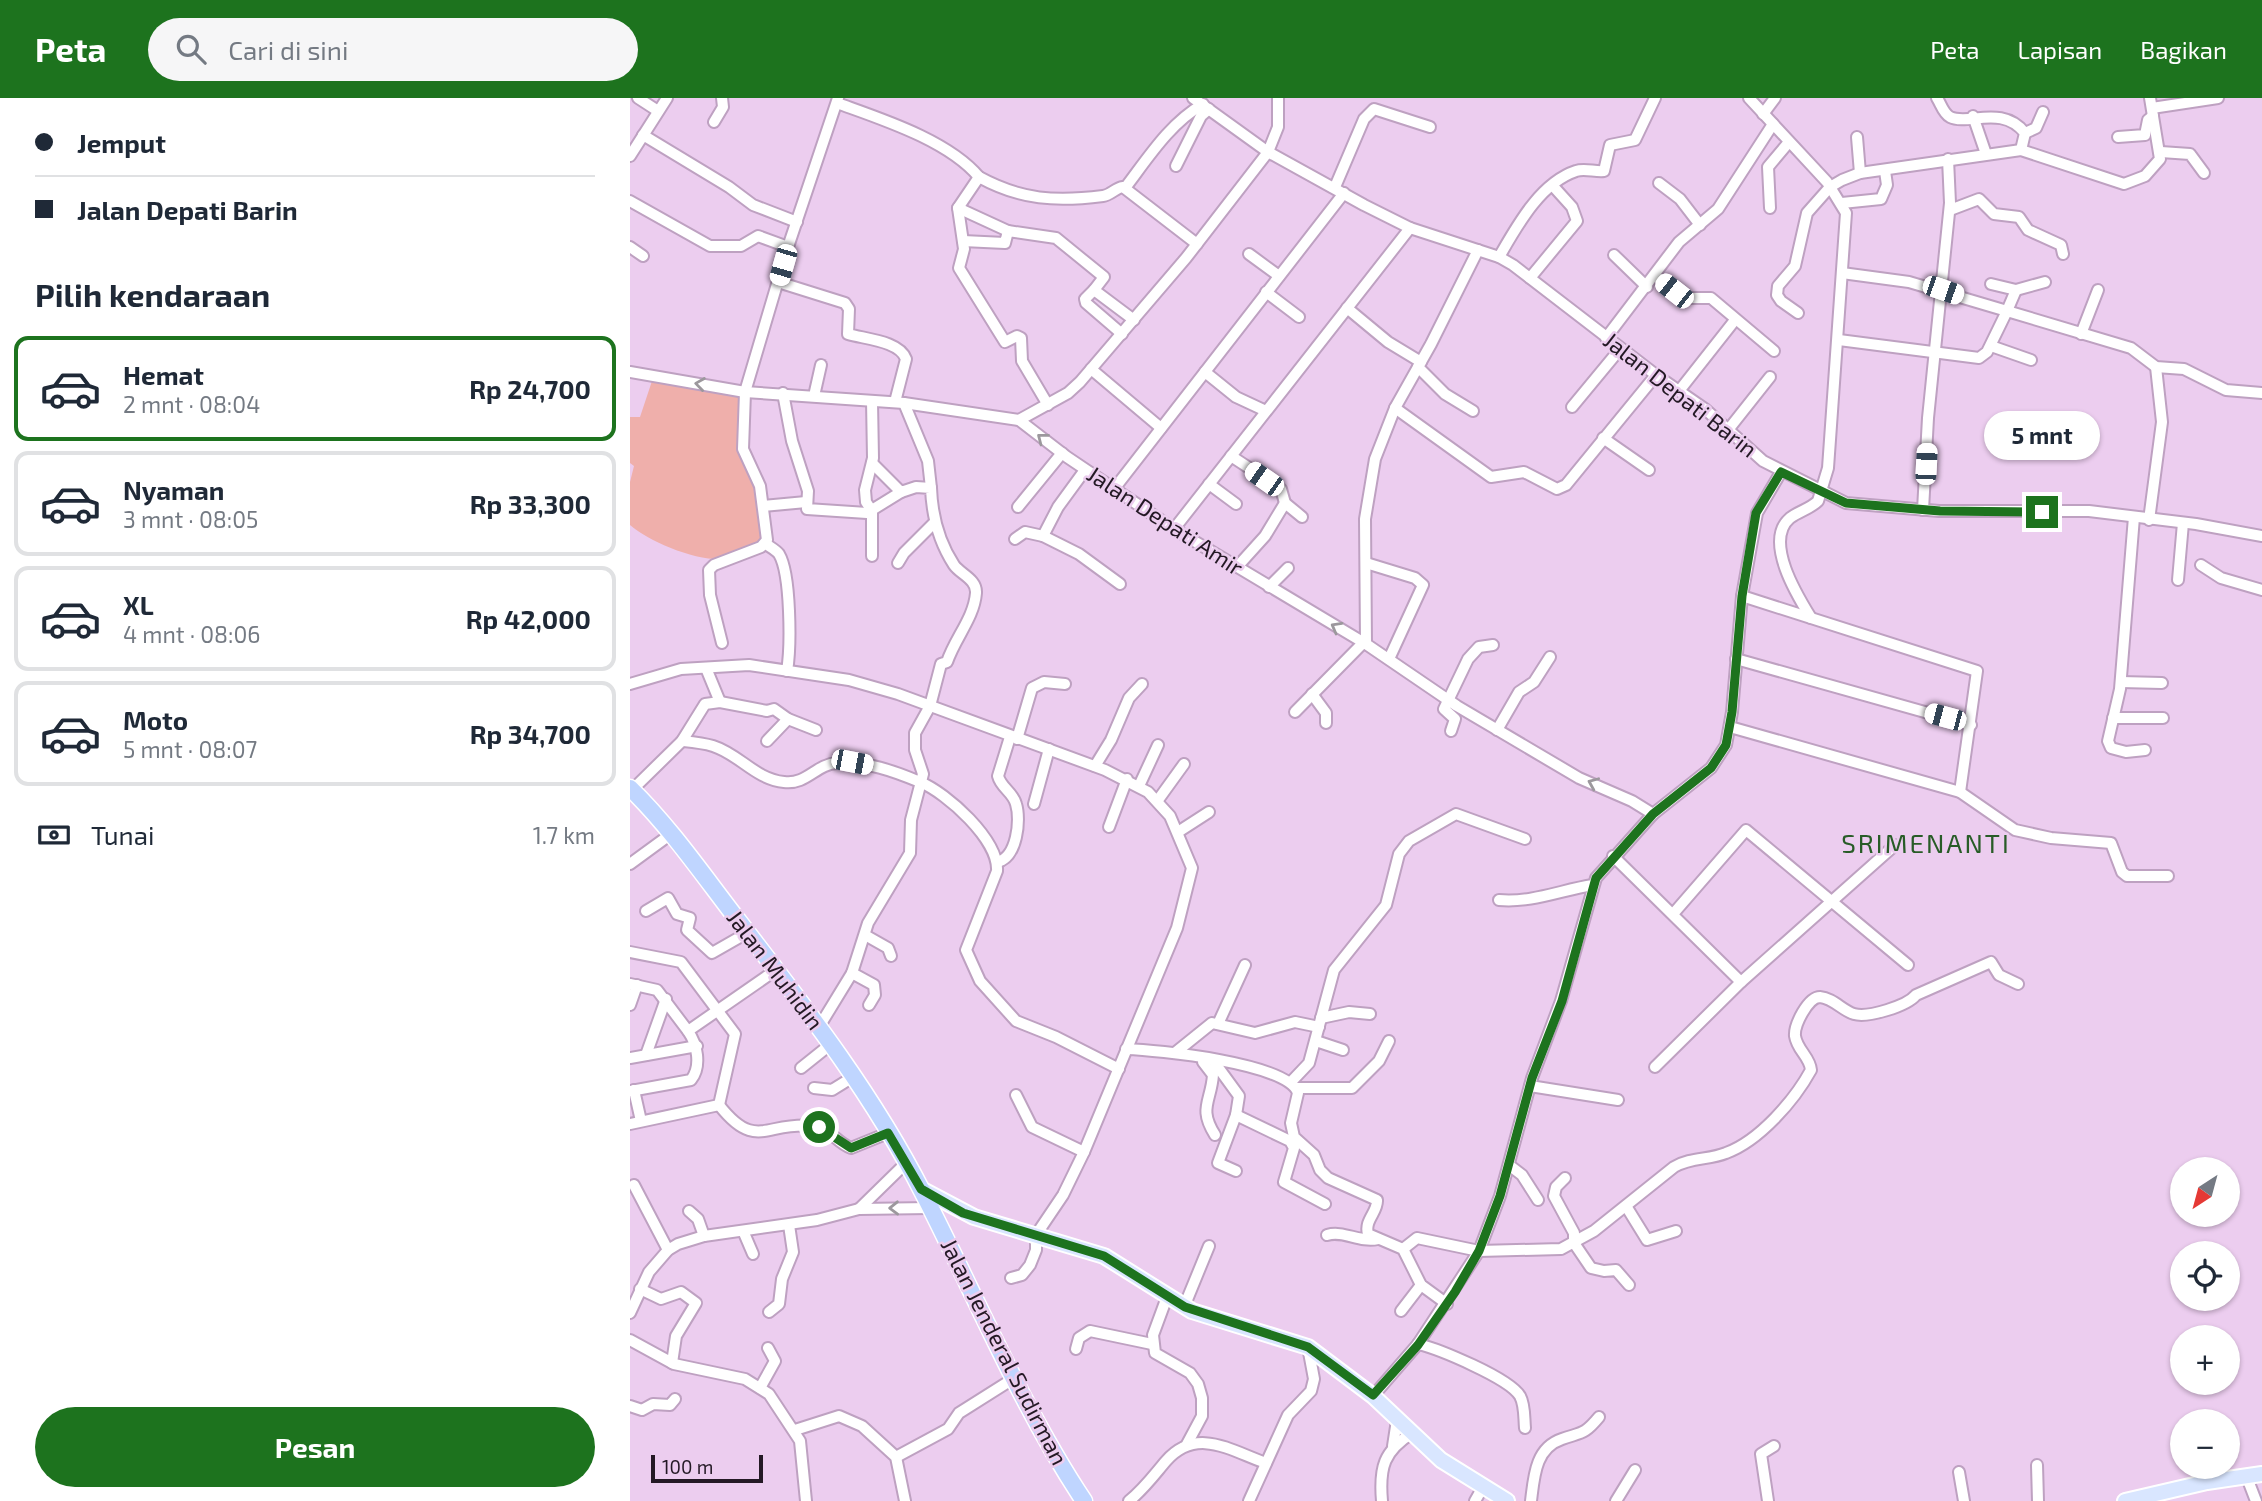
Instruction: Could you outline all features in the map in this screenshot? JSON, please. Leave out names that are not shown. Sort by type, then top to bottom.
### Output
[{"type":"highway","name":"Jalan Muhidin","points":[[631,789],[671,834],[819,1027],[853,1077],[905,1164]]},
{"type":"highway","name":"Jalan Jenderal Sudirman","points":[[905,1164],[921,1189],[1052,1453],[1084,1501]]},
{"type":"main road","points":[[921,1189],[963,1213],[1104,1256],[1185,1307],[1308,1347],[1373,1395],[1441,1460],[1507,1501]]},
{"type":"main road","points":[[939,1226],[963,1213]]},
{"type":"main road","points":[[2125,1501],[2246,1475],[2262,1474]]},
{"type":"street","points":[[638,98],[658,111]]},
{"type":"street","points":[[630,156],[667,98]]},
{"type":"street","points":[[714,122],[723,107],[722,98]]},
{"type":"street","points":[[1019,421],[1068,393],[1122,334],[1197,244],[1268,152],[1278,127],[1279,98]]},
{"type":"street","points":[[1499,257],[1532,205],[1553,186],[1577,170],[1605,170],[1609,146],[1635,140],[1655,98]]},
{"type":"street","points":[[1749,98],[1830,187],[1846,213],[1828,468],[1815,504],[1787,522],[1782,542],[1787,577],[1811,618]]},
{"type":"street","points":[[1763,114],[1774,98]]},
{"type":"street","points":[[1937,98],[1950,116],[2000,118],[2015,124],[2025,133]]},
{"type":"street","points":[[2152,107],[2218,98]]},
{"type":"street","points":[[788,671],[791,647],[780,557],[766,544],[760,485],[743,449],[745,391],[788,247],[837,101],[949,152],[979,177],[1006,191],[1034,198],[1100,196],[1118,188],[1125,188],[1197,244]]},
{"type":"street","points":[[1125,188],[1159,143],[1187,113],[1201,107]]},
{"type":"street","points":[[1176,166],[1201,107]]},
{"type":"street","name":"Jalan Depati Barin","points":[[1201,107],[1268,152],[1410,228],[1499,257],[1679,390],[1781,472],[1846,503],[1923,510],[2089,511],[2262,536]]},
{"type":"street","points":[[2118,137],[2145,135],[2152,107]]},
{"type":"street","points":[[1798,313],[1780,301],[1777,295],[1778,286],[1795,265],[1807,213],[1830,187],[1860,173],[2021,150],[2124,184],[2145,176],[2160,159],[2152,107]]},
{"type":"street","points":[[1114,489],[1279,276],[1340,190],[1364,119],[1374,109],[1430,127]]},
{"type":"street","points":[[2025,133],[2036,128],[2043,112]]},
{"type":"street","points":[[1973,116],[1986,154]]},
{"type":"street","points":[[1606,338],[1679,242],[1718,209],[1773,124]]},
{"type":"street","points":[[2021,150],[2025,133]]},
{"type":"street","points":[[643,135],[729,187],[753,205],[797,222]]},
{"type":"street","points":[[1857,137],[1860,173]]},
{"type":"street","points":[[1770,208],[1768,167],[1789,142]]},
{"type":"street","points":[[2161,152],[2190,154],[2204,173]]},
{"type":"street","points":[[1923,510],[1928,418],[1950,210],[1948,159]]},
{"type":"street","points":[[1842,203],[1881,199],[1887,185],[1885,171]]},
{"type":"street","points":[[979,177],[958,208],[963,241],[959,268],[1005,342],[1018,336],[1021,338],[1022,361],[1048,405]]},
{"type":"street","points":[[1659,183],[1680,199],[1700,225]]},
{"type":"street","points":[[1530,278],[1577,221],[1572,207],[1553,186]]},
{"type":"street","points":[[1950,210],[1979,199],[1994,214],[2019,217],[2028,230],[2061,245],[2063,254]]},
{"type":"street","points":[[630,201],[710,246],[741,246],[758,236],[788,247]]},
{"type":"street","points":[[958,208],[1008,231],[1061,241],[1104,277],[1085,299],[1086,303],[1122,334]]},
{"type":"street","points":[[1174,529],[1410,228]]},
{"type":"street","points":[[963,241],[1005,243],[1008,231]]},
{"type":"street","points":[[630,247],[643,256]]},
{"type":"street","points":[[1295,712],[1364,643],[1369,485],[1375,459],[1395,408],[1478,250]]},
{"type":"street","points":[[1249,254],[1279,276]]},
{"type":"street","points":[[1614,255],[1647,286]]},
{"type":"street","points":[[1842,273],[1943,290],[2131,348],[2156,367],[2184,369],[2226,390],[2262,393]]},
{"type":"street","points":[[1655,276],[1687,298],[1711,298],[1774,351]]},
{"type":"street","points":[[778,282],[845,303],[849,309],[848,334],[893,346],[904,354],[906,359],[899,403],[928,461],[934,523],[955,567],[973,582],[976,591],[968,621],[952,647],[947,662],[940,667],[930,706],[914,741],[923,774],[908,835],[910,853],[868,923],[852,973],[819,1027]]},
{"type":"street","points":[[1992,284],[2016,290],[2045,282]]},
{"type":"street","points":[[1094,290],[1134,320]]},
{"type":"street","points":[[1839,340],[1937,350],[1979,358],[1991,346],[2016,290]]},
{"type":"street","points":[[2081,334],[2098,290]]},
{"type":"street","points":[[1266,292],[1299,317]]},
{"type":"street","points":[[1347,308],[1420,364],[1445,394],[1474,411]]},
{"type":"street","points":[[1679,390],[1735,320]]},
{"type":"street","points":[[1991,346],[2031,360]]},
{"type":"street","points":[[1572,407],[1620,349]]},
{"type":"street","points":[[814,396],[821,365]]},
{"type":"street","points":[[2149,520],[2162,422],[2156,367]]},
{"type":"street","points":[[1091,369],[1161,428]]},
{"type":"street","name":"Jalan Depati Amir","points":[[630,372],[745,391],[899,403],[1019,421],[1085,470],[1174,529],[1364,643],[1448,700],[1579,778],[1632,801],[1653,814]]},
{"type":"street","points":[[1205,372],[1236,397],[1266,411]]},
{"type":"street","points":[[1395,408],[1490,477],[1524,472],[1556,489],[1566,485],[1656,375]]},
{"type":"street","points":[[1728,430],[1770,377]]},
{"type":"street","points":[[783,393],[792,441],[808,491],[806,507],[810,511],[872,511]]},
{"type":"street","points":[[872,401],[872,463],[865,490],[866,502],[872,511],[872,556]]},
{"type":"street","points":[[1603,438],[1648,470]]},
{"type":"street","points":[[1018,507],[1062,453]]},
{"type":"street","points":[[1231,456],[1280,489],[1285,503],[1302,517]]},
{"type":"street","points":[[872,463],[901,492]]},
{"type":"street","points":[[1043,536],[1058,507],[1085,470]]},
{"type":"street","points":[[1373,1395],[1418,1345],[1479,1251],[1509,1165],[1530,1086],[1562,1001],[1593,886],[1613,856],[1653,814],[1720,758],[1730,727],[1742,596],[1756,513],[1781,472]]},
{"type":"street","points":[[1209,484],[1236,504]]},
{"type":"street","points":[[872,511],[878,503],[901,492],[916,487],[931,488]]},
{"type":"street","points":[[763,506],[806,502]]},
{"type":"street","points":[[1237,567],[1265,536],[1285,503]]},
{"type":"street","points":[[2134,517],[2121,682],[2108,741],[2111,748],[2119,751],[2145,750]]},
{"type":"street","points":[[898,563],[904,553],[934,523]]},
{"type":"street","points":[[2178,580],[2183,523]]},
{"type":"street","points":[[1015,539],[1025,532],[1043,536],[1079,554],[1120,584]]},
{"type":"street","points":[[722,643],[710,595],[709,570],[714,565],[766,544]]},
{"type":"street","points":[[1366,563],[1415,578],[1423,584],[1388,659]]},
{"type":"street","points":[[2201,565],[2221,578],[2262,590]]},
{"type":"street","points":[[1269,587],[1287,568]]},
{"type":"street","points":[[1742,596],[1977,671],[1960,792]]},
{"type":"street","points":[[1451,730],[1455,719],[1444,710],[1448,700],[1472,652],[1479,647],[1493,645]]},
{"type":"street","points":[[1497,730],[1518,692],[1534,682],[1550,656]]},
{"type":"street","points":[[1736,659],[1971,725]]},
{"type":"street","points":[[630,684],[653,675],[749,665],[849,680],[930,706],[1095,766],[1127,779],[1158,800],[1178,832],[1192,867],[1177,928],[1084,1152],[1063,1195],[1036,1236],[1036,1250],[1030,1265],[1022,1275],[1011,1278]]},
{"type":"street","points":[[706,668],[720,702]]},
{"type":"street","points":[[997,862],[1005,860],[1010,853],[1018,818],[1015,800],[998,776],[1032,688],[1044,682],[1065,684]]},
{"type":"street","points":[[2121,682],[2162,683]]},
{"type":"street","points":[[1095,766],[1111,740],[1129,698],[1142,684]]},
{"type":"street","points":[[1312,694],[1326,713],[1326,723]]},
{"type":"street","points":[[631,789],[682,741],[703,705],[720,702],[767,711],[776,710],[788,719],[816,730]]},
{"type":"street","points":[[2113,718],[2163,718]]},
{"type":"street","points":[[767,741],[788,719]]},
{"type":"street","points":[[1730,727],[1960,792],[2015,830],[2051,838],[2111,843],[2125,875],[2168,876]]},
{"type":"street","points":[[682,741],[715,747],[757,774],[786,783],[806,780],[829,764],[852,762],[886,769],[972,822],[986,838],[997,862],[997,871],[968,939],[966,950],[971,967],[1016,1021],[1056,1037],[1117,1073]]},
{"type":"street","points":[[1139,786],[1158,746]]},
{"type":"street","points":[[1034,804],[1049,749]]},
{"type":"street","points":[[1158,800],[1184,764]]},
{"type":"street","points":[[1110,827],[1127,779]]},
{"type":"street","points":[[1178,832],[1209,812]]},
{"type":"street","points":[[1447,1304],[1421,1285],[1403,1248],[1378,1239],[1366,1229],[1377,1200],[1323,1174],[1314,1156],[1292,1132],[1294,1085],[1304,1072],[1316,1041],[1334,970],[1384,908],[1399,854],[1409,841],[1456,814],[1525,838]]},
{"type":"street","points":[[1673,914],[1746,831],[1908,965]]},
{"type":"street","points":[[630,864],[671,834]]},
{"type":"street","points":[[1655,1067],[1741,982],[1895,845]]},
{"type":"street","points":[[1613,856],[1741,982]]},
{"type":"street","points":[[1499,900],[1531,900],[1568,888],[1593,886]]},
{"type":"street","points":[[646,911],[668,898],[677,914],[690,919],[687,930],[712,953],[747,933]]},
{"type":"street","points":[[865,935],[888,948],[891,957]]},
{"type":"street","points":[[630,952],[678,960],[735,1034],[719,1105]]},
{"type":"street","points":[[1403,1248],[1417,1238],[1479,1251],[1541,1251],[1574,1243],[1681,1163],[1719,1156],[1745,1144],[1785,1104],[1811,1070],[1795,1035],[1811,1000],[1820,997],[1827,999],[1856,1015],[1895,1007],[1927,989],[1991,962],[1999,975],[2018,984]]},
{"type":"street","points":[[1218,1024],[1245,965]]},
{"type":"street","points":[[688,1031],[776,970]]},
{"type":"street","points":[[852,973],[874,985],[875,995],[869,1005]]},
{"type":"street","points":[[630,1006],[634,985],[657,990],[697,1046],[695,1075],[691,1080],[632,1090],[636,1122],[719,1105]]},
{"type":"street","points":[[646,1055],[666,999]]},
{"type":"street","points":[[1176,1052],[1191,1043],[1208,1024],[1255,1033],[1295,1022],[1320,1022],[1349,1012],[1370,1014]]},
{"type":"street","points":[[1316,1041],[1343,1050]]},
{"type":"street","points":[[1126,1049],[1176,1052],[1212,1059],[1256,1070],[1294,1085],[1352,1088],[1364,1079],[1390,1041]]},
{"type":"street","points":[[801,1068],[831,1044]]},
{"type":"street","points":[[630,1058],[697,1046]]},
{"type":"street","points":[[1197,1057],[1211,1069],[1213,1075],[1205,1109],[1206,1120],[1215,1135]]},
{"type":"street","points":[[1212,1059],[1238,1092],[1240,1102],[1218,1163],[1236,1171]]},
{"type":"street","points":[[814,1088],[832,1090],[853,1077]]},
{"type":"street","points":[[1530,1086],[1618,1100]]},
{"type":"street","points":[[1016,1095],[1032,1127],[1084,1152]]},
{"type":"street","points":[[719,1105],[732,1121],[748,1132],[814,1126],[829,1132],[851,1148],[888,1133]]},
{"type":"street","points":[[1236,1115],[1290,1141],[1294,1148],[1283,1182],[1325,1204]]},
{"type":"street","points":[[859,1209],[905,1164]]},
{"type":"street","points":[[1509,1165],[1522,1175],[1538,1199]]},
{"type":"street","points":[[1565,1178],[1556,1187],[1554,1196],[1574,1233],[1574,1243],[1591,1268],[1616,1270],[1629,1285]]},
{"type":"street","points":[[634,1185],[668,1250]]},
{"type":"street","points":[[1626,1206],[1647,1240],[1676,1231]]},
{"type":"street","points":[[630,1313],[649,1272],[668,1250],[704,1236],[744,1233],[859,1209],[930,1208]]},
{"type":"street","points":[[689,1211],[698,1219],[704,1236]]},
{"type":"street","points":[[769,1311],[779,1304],[782,1279],[792,1257],[789,1225]]},
{"type":"street","points":[[744,1233],[753,1254]]},
{"type":"street","points":[[1326,1235],[1338,1234],[1360,1241],[1378,1239]]},
{"type":"street","points":[[1185,1307],[1209,1246]]},
{"type":"street","points":[[1401,1311],[1421,1285]]},
{"type":"street","points":[[640,1289],[659,1298],[681,1292],[694,1299],[696,1305],[676,1336],[672,1363]]},
{"type":"street","points":[[1129,1501],[1142,1491],[1167,1459],[1187,1444],[1202,1416],[1202,1398],[1198,1384],[1190,1373],[1155,1353],[1152,1345],[1167,1297]]},
{"type":"street","points":[[1076,1349],[1079,1338],[1090,1331],[1152,1345]]},
{"type":"street","points":[[630,1340],[672,1363],[732,1374],[769,1394],[795,1430],[804,1464],[806,1501]]},
{"type":"street","points":[[1418,1345],[1448,1353],[1517,1392],[1524,1409],[1525,1428]]},
{"type":"street","points":[[1249,1501],[1288,1415],[1311,1391],[1314,1379],[1308,1347]]},
{"type":"street","points":[[760,1388],[775,1361],[768,1348]]},
{"type":"street","points":[[897,1457],[948,1429],[959,1413],[1016,1377]]},
{"type":"street","points":[[630,1406],[642,1410],[653,1404],[670,1405],[675,1399]]},
{"type":"street","points":[[795,1430],[839,1416],[862,1426],[897,1457],[905,1501]]},
{"type":"street","points":[[1531,1501],[1535,1470],[1541,1455],[1559,1440],[1580,1435],[1599,1417]]},
{"type":"street","points":[[1382,1501],[1381,1477],[1392,1446],[1397,1420]]},
{"type":"street","points":[[1392,1446],[1412,1433]]},
{"type":"street","points":[[1187,1444],[1210,1442],[1266,1462]]},
{"type":"street","points":[[1768,1501],[1761,1454],[1774,1446]]},
{"type":"street","points":[[2037,1465],[2040,1489],[2038,1501]]},
{"type":"street","points":[[1616,1501],[1635,1470]]},
{"type":"street","points":[[1959,1472],[1964,1501]]},
{"type":"street","points":[[2246,1475],[2256,1501]]},
{"type":"street","points":[[1475,1501],[1483,1487]]},
{"type":"shaded area","points":[[653,378],[742,390],[741,426],[760,486],[766,538],[732,558],[707,558],[678,551],[651,539],[630,525],[630,482],[634,466],[630,463],[630,417],[640,417]]},
{"type":"district","name":"SRIMENANTI","points":[[1926,844]]},
{"type":"route","points":[[819,1127],[851,1148],[888,1133],[921,1189],[963,1213],[1104,1256],[1185,1307],[1206,1316],[1293,1340],[1320,1353],[1373,1395],[1418,1345],[1455,1292],[1479,1251],[1511,1160],[1523,1104],[1562,1001],[1596,878],[1604,865],[1653,814],[1711,768],[1726,745],[1732,712],[1742,596],[1756,513],[1781,472],[1846,503],[1940,511],[2042,512]]}]
